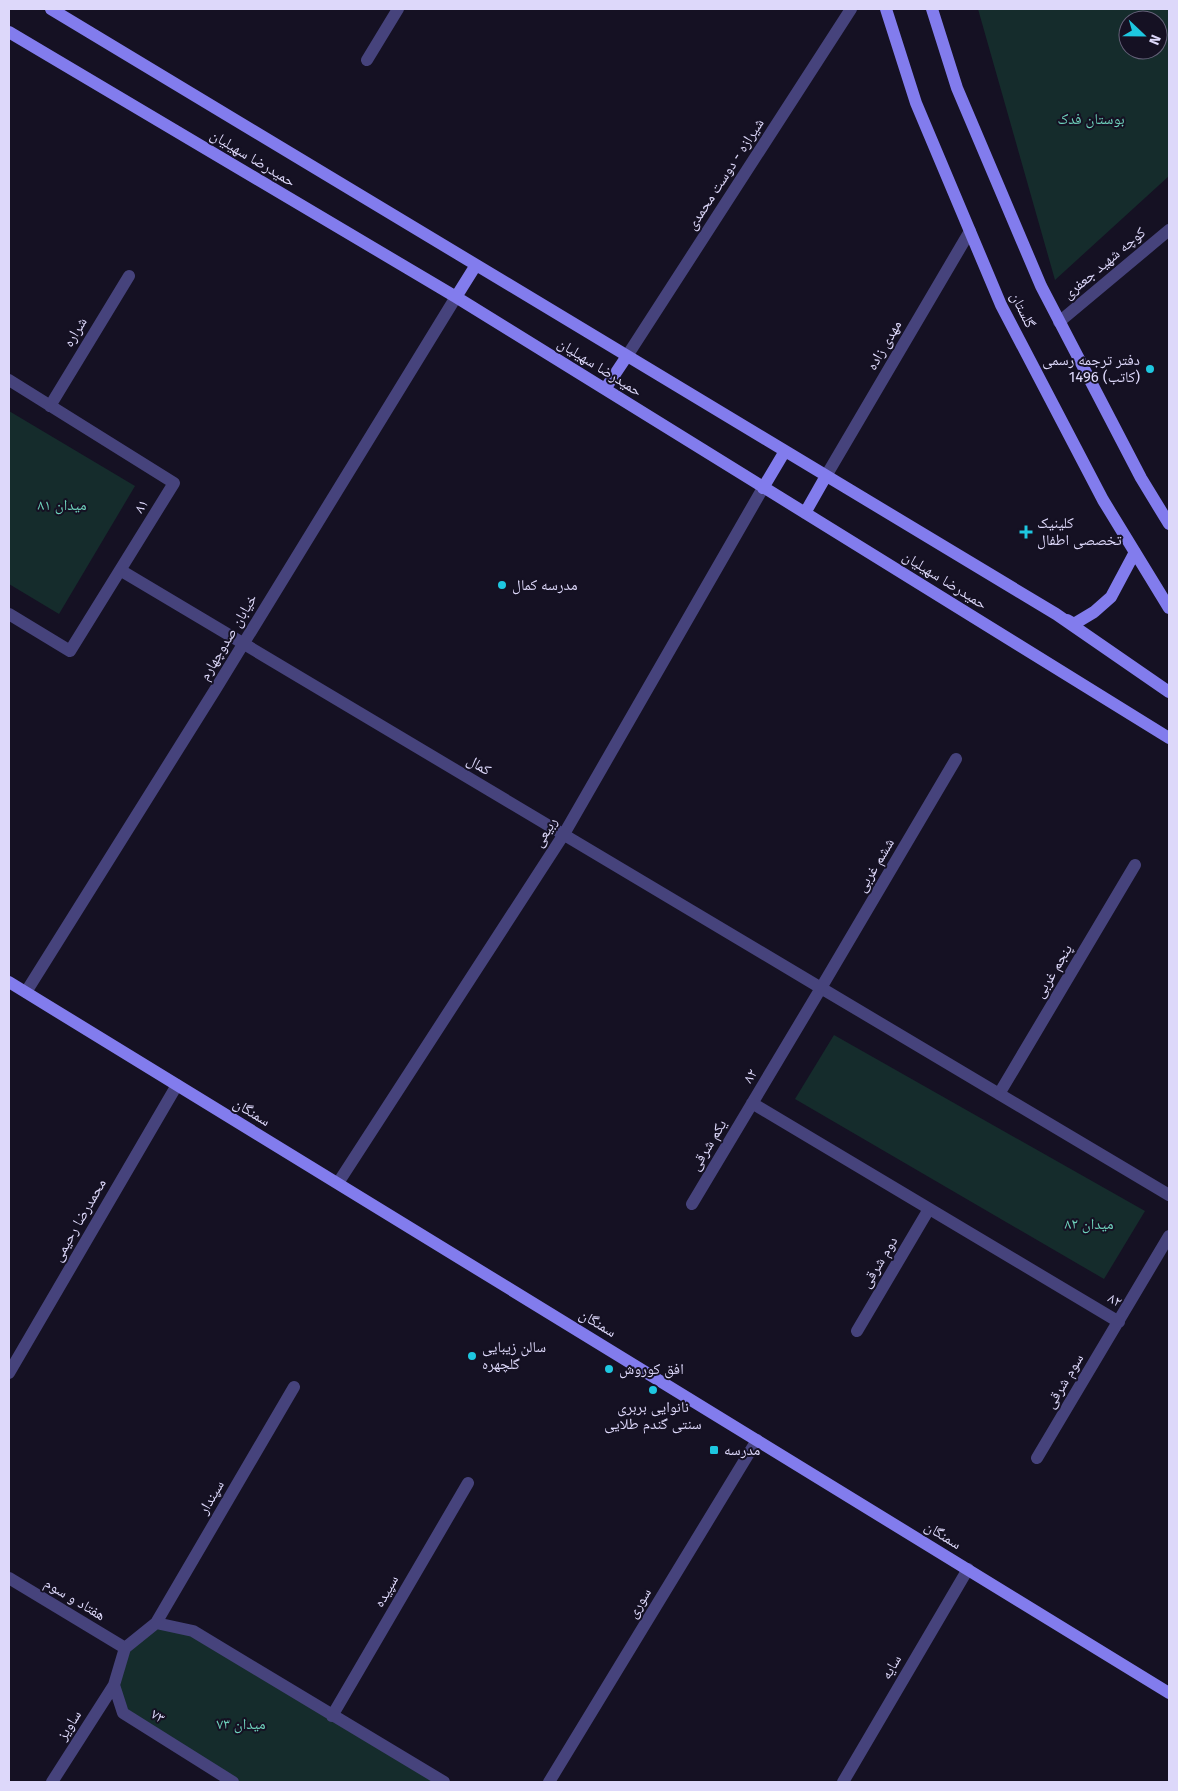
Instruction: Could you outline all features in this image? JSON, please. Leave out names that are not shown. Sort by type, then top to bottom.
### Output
[{"type":"main road","name":"حمیدرضا سهیلیان","points":[[51,9],[1056,614],[1169,692]]},
{"type":"main road","name":"گلستان","points":[[886,9],[916,103],[1001,305],[1103,500],[1169,608]]},
{"type":"main road","name":"گلستان","points":[[932,9],[957,88],[1041,286],[1141,478],[1169,524]]},
{"type":"main road","name":"حمیدرضا سهیلیان","points":[[9,32],[456,297],[1169,738]]},
{"type":"main road","points":[[456,297],[476,265]]},
{"type":"main road","points":[[605,390],[627,356]]},
{"type":"main road","points":[[763,488],[785,451]]},
{"type":"main road","points":[[805,513],[826,476]]},
{"type":"main road","points":[[1056,614],[1074,624],[1094,612],[1111,597],[1135,552]]},
{"type":"main road","name":"سمنگان","points":[[9,982],[1169,1693]]},
{"type":"street","points":[[368,60],[398,9]]},
{"type":"street","name":"شیرازه - دوست محمدی","points":[[627,356],[851,9]]},
{"type":"street","name":"کوچه شهید جعفری","points":[[1060,322],[1169,230]]},
{"type":"street","name":"مهدی زاده","points":[[826,476],[970,231]]},
{"type":"street","name":"شراره","points":[[50,406],[129,276]]},
{"type":"street","name":"خیابان صدوچهارم","points":[[26,992],[210,698],[456,297]]},
{"type":"street","name":"۸۱","points":[[9,380],[174,483],[70,652],[9,614]]},
{"type":"street","name":"ربیعی","points":[[338,1184],[564,834],[763,488]]},
{"type":"street","name":"کمال","points":[[120,570],[821,988]]},
{"type":"street","name":"ششم غربی","points":[[821,988],[956,759]]},
{"type":"street","name":"پنجم غربی","points":[[999,1094],[1135,864]]},
{"type":"street","points":[[821,988],[1169,1195]]},
{"type":"street","name":"۸۲","points":[[821,988],[752,1103],[1119,1322],[1169,1236]]},
{"type":"street","name":"محمدرضا رحیمی","points":[[9,1373],[177,1085]]},
{"type":"street","name":"یکم شرقی","points":[[692,1204],[752,1103]]},
{"type":"street","name":"دوم شرقی","points":[[857,1331],[929,1209]]},
{"type":"street","name":"سوم شرقی","points":[[1038,1458],[1119,1322]]},
{"type":"street","name":"سپندار","points":[[156,1623],[294,1387]]},
{"type":"street","name":"سوری","points":[[549,1782],[757,1440]]},
{"type":"street","name":"سپیده","points":[[332,1716],[468,1483]]},
{"type":"street","name":"سایه","points":[[843,1782],[968,1569]]},
{"type":"street","name":"هفتاد و سوم","points":[[9,1578],[125,1648]]},
{"type":"street","points":[[114,1685],[125,1648],[156,1623],[193,1631],[444,1782]]},
{"type":"street","name":"ساویز","points":[[52,1782],[114,1685]]},
{"type":"street","name":"۷۳","points":[[114,1685],[123,1713],[233,1782]]},
{"type":"green space","name":"بوستان فدک","points":[[978,9],[1169,9],[1169,176],[1055,280]]},
{"type":"green space","name":"میدان ۸۱","points":[[9,411],[135,486],[59,614],[9,584]]},
{"type":"green space","name":"میدان ۸۲","points":[[834,1035],[1145,1211],[1104,1279],[795,1099]]},
{"type":"green space","name":"میدان ۷۳","points":[[156,1623],[193,1631],[444,1782],[233,1782],[123,1713],[114,1683],[125,1648]]},
{"type":"place","name":"دفتر ترجمه رسمی 1496 (کاتب)","points":[[1150,369]]},
{"type":"place","name":"کلینیک تخصصی اطفال","points":[[1026,532]]},
{"type":"place","name":"مدرسه کمال","points":[[502,585]]},
{"type":"place","name":"سالن زیبایی گلچهره","points":[[472,1356]]},
{"type":"place","name":"افق کوروش","points":[[609,1369]]},
{"type":"place","name":"نانوایی بربری سنتی گندم طلایی","points":[[653,1390]]},
{"type":"place","name":"مدرسه","points":[[714,1450]]}]
